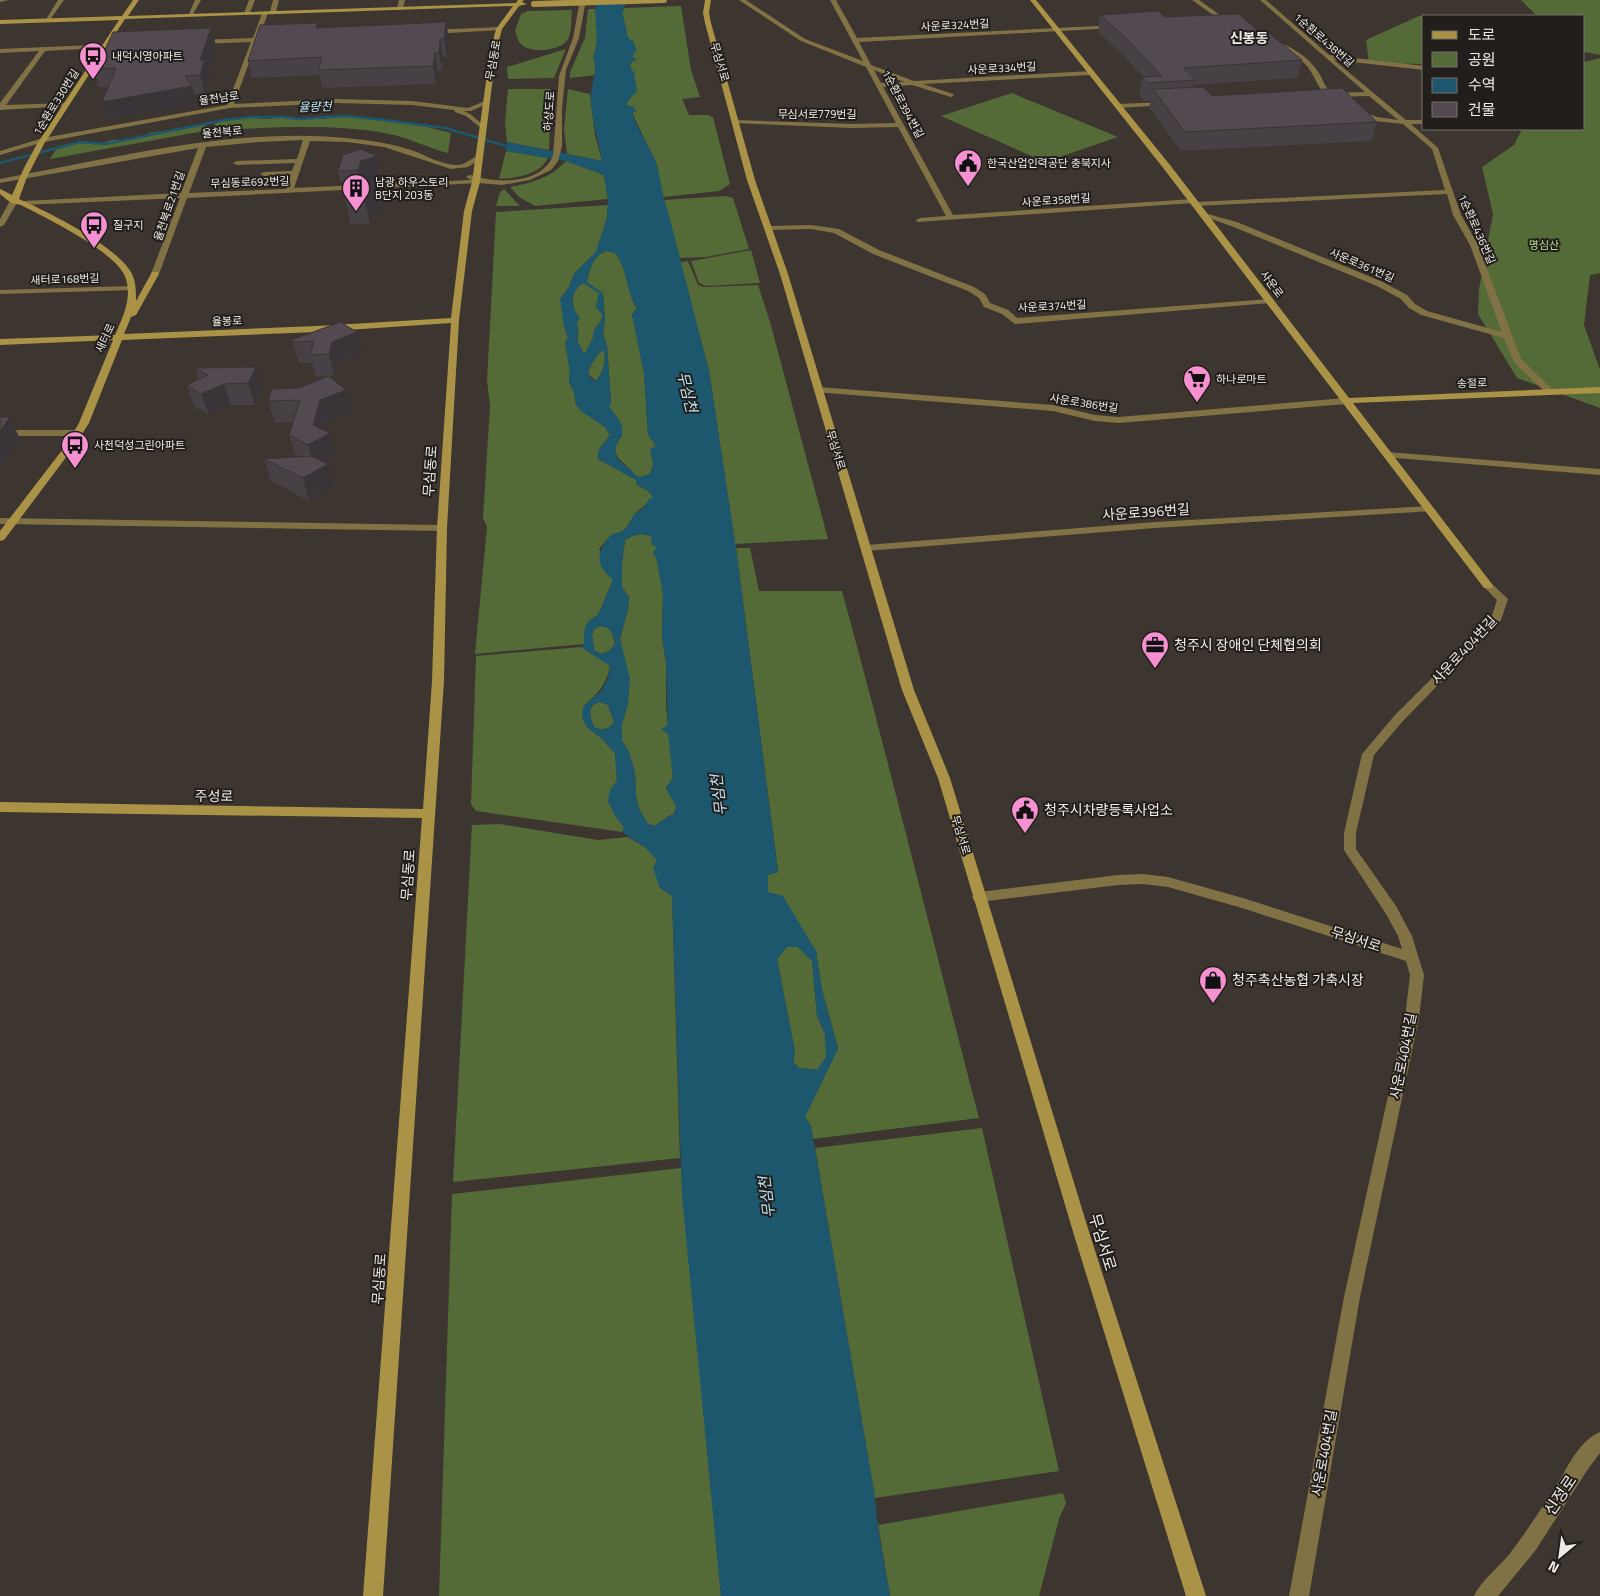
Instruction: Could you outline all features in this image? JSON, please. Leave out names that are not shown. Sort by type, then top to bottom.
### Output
[{"type":"street","points":[[0,0],[6,0]]},
{"type":"street","points":[[47,20],[61,0]]},
{"type":"street","name":"1순환로330번길","points":[[14,201],[21,178],[103,47],[136,0]]},
{"type":"street","points":[[190,15],[198,0]]},
{"type":"street","points":[[247,13],[252,0]]},
{"type":"street","points":[[273,12],[276,0]]},
{"type":"street","points":[[400,8],[402,0]]},
{"type":"street","name":"하상도로","points":[[496,184],[523,180],[548,169],[554,162],[558,150],[558,120],[563,70],[575,39],[583,0]]},
{"type":"street","points":[[0,22],[400,8],[479,3],[520,2],[534,4],[664,0]]},
{"type":"street","name":"무심서로","points":[[708,0],[706,13],[708,23],[752,180],[769,228],[908,690],[944,778],[1082,1235],[1196,1596]]},
{"type":"street","points":[[742,0],[803,40],[915,84]]},
{"type":"street","name":"1순환로394번길","points":[[833,0],[881,85],[900,125],[951,218]]},
{"type":"street","name":"사운로","points":[[1032,0],[1195,203],[1488,586]]},
{"type":"street","points":[[1195,0],[1225,21],[1238,27]]},
{"type":"street","name":"1순환로438번길","points":[[1263,0],[1372,94]]},
{"type":"street","name":"무심동로","points":[[373,1596],[438,681],[442,528],[455,320],[468,211],[476,182],[486,104],[499,29],[520,2]]},
{"type":"street","points":[[230,106],[265,13]]},
{"type":"street","points":[[1216,22],[1225,21]]},
{"type":"street","name":"사운로324번길","points":[[856,40],[1121,26]]},
{"type":"street","points":[[422,32],[499,29]]},
{"type":"street","points":[[1261,37],[1288,47],[1298,54],[1313,70],[1322,89],[1341,102]]},
{"type":"street","points":[[196,42],[283,38]]},
{"type":"street","points":[[0,51],[122,46]]},
{"type":"street","points":[[0,107],[43,50]]},
{"type":"street","points":[[1298,54],[1422,68]]},
{"type":"street","name":"사운로334번길","points":[[881,85],[1091,73]]},
{"type":"street","name":"사운로334번길","points":[[915,84],[951,95]]},
{"type":"street","points":[[1320,96],[1372,94]]},
{"type":"street","name":"1순환로436번길","points":[[1372,94],[1435,148],[1457,215],[1474,245],[1517,360],[1549,392]]},
{"type":"street","name":"율천남로","points":[[0,153],[230,106],[337,101],[412,104],[445,108]]},
{"type":"street","points":[[1118,106],[1175,103]]},
{"type":"street","points":[[445,108],[473,109],[486,104]]},
{"type":"street","points":[[0,107],[66,105]]},
{"type":"street","points":[[445,108],[468,115],[483,127]]},
{"type":"street","points":[[1355,110],[1379,120],[1422,122]]},
{"type":"street","name":"무심서로779번길","points":[[735,122],[900,125]]},
{"type":"street","points":[[289,191],[307,139]]},
{"type":"street","name":"율천북로","points":[[0,181],[203,145],[307,139],[344,140],[377,144],[405,150],[446,164]]},
{"type":"street","name":"율천북로21번길","points":[[156,274],[203,145]]},
{"type":"street","points":[[446,164],[459,167],[478,158]]},
{"type":"street","points":[[237,163],[298,161]]},
{"type":"street","points":[[446,164],[476,182]]},
{"type":"street","points":[[264,174],[294,173]]},
{"type":"street","name":"무심동로692번길","points":[[24,203],[476,182],[496,184]]},
{"type":"street","points":[[0,191],[7,194],[14,201],[24,203],[87,237],[114,258],[129,276],[140,280],[156,274]]},
{"type":"street","name":"사운로358번길","points":[[920,220],[1195,203],[1449,192]]},
{"type":"street","points":[[0,225],[2,216],[14,201]]},
{"type":"street","name":"사운로361번길","points":[[1204,216],[1234,224],[1380,284],[1404,297],[1412,306],[1424,313],[1508,336]]},
{"type":"street","name":"사운로374번길","points":[[769,228],[811,227],[836,231],[876,252],[971,289],[982,296],[986,305],[1005,312],[1015,321],[1270,302]]},
{"type":"street","points":[[124,328],[156,274]]},
{"type":"street","name":"새터로","points":[[0,538],[84,423],[124,328],[132,304],[129,276]]},
{"type":"street","name":"새터로168번길","points":[[0,292],[131,288]]},
{"type":"street","name":"율봉로","points":[[0,342],[317,329],[455,320]]},
{"type":"street","name":"사운로386번길","points":[[818,390],[1053,408],[1096,418],[1119,420],[1346,401]]},
{"type":"street","name":"송절로","points":[[1346,401],[1600,390]]},
{"type":"street","points":[[0,433],[78,433]]},
{"type":"street","points":[[1387,455],[1600,472]]},
{"type":"street","name":"사운로396번길","points":[[866,548],[1145,526],[1429,509]]},
{"type":"street","points":[[0,521],[442,528]]},
{"type":"street","name":"사운로404번길","points":[[1298,1596],[1352,1297],[1412,1018],[1417,975],[1405,936],[1391,910],[1350,850],[1350,833],[1368,754],[1399,718],[1496,620],[1503,599],[1488,586]]},
{"type":"street","name":"주성로","points":[[0,807],[428,814]]},
{"type":"street","name":"무심서로","points":[[979,897],[1118,880],[1143,879],[1168,882],[1209,892],[1410,957]]},
{"type":"street","name":"신정로","points":[[1484,1596],[1500,1582],[1591,1449],[1600,1441]]},
{"type":"street","points":[[369,1596],[375,1571]]},
{"type":"green space","points":[[1521,0],[1600,0],[1600,55],[1585,52],[1585,15],[1536,15]]},
{"type":"green space","points":[[681,6],[691,70],[700,97],[682,99],[689,115],[708,115],[713,117],[730,184],[719,191],[663,197],[657,165],[632,113],[636,111],[626,104],[632,95],[630,67],[634,52],[636,51],[628,39],[622,12],[625,8]]},
{"type":"green space","points":[[588,9],[595,9],[597,21],[597,39],[593,57],[597,67],[595,75],[570,78],[570,72],[585,38]]},
{"type":"green space","points":[[572,10],[571,27],[566,42],[547,50],[533,50],[522,45],[520,42],[515,31],[521,14],[528,11]]},
{"type":"green space","points":[[1422,16],[1422,64],[1369,63],[1366,40]]},
{"type":"green space","points":[[566,49],[554,78],[508,79],[507,67]]},
{"type":"green space","name":"명심산","points":[[1600,58],[1600,273],[1590,275],[1584,325],[1600,370],[1600,408],[1517,378],[1478,314],[1479,289],[1493,214],[1482,167],[1514,145],[1522,130],[1585,130],[1585,62]]},
{"type":"green space","points":[[508,89],[551,89],[549,150],[507,142],[505,122]]},
{"type":"green space","points":[[568,89],[590,94],[595,135],[602,161],[567,154],[564,129]]},
{"type":"green space","points":[[1012,93],[1118,137],[1045,162],[941,116]]},
{"type":"green space","points":[[346,115],[423,126],[451,133],[448,153],[397,136],[347,128],[278,127],[212,130],[216,121],[227,121],[228,119],[290,117],[285,119],[322,119]]},
{"type":"green space","points":[[207,125],[204,131],[50,159],[58,146],[74,143],[100,144],[112,140],[127,140],[153,135],[146,135],[149,133]]},
{"type":"green space","points":[[506,151],[548,158],[544,164],[533,172],[513,178],[499,179]]},
{"type":"green space","points":[[566,161],[604,175],[608,199],[535,206],[519,197],[510,187],[547,176]]},
{"type":"green space","points":[[504,189],[520,206],[496,206],[500,192]]},
{"type":"green space","points":[[726,196],[733,198],[749,249],[706,257],[680,258],[664,200]]},
{"type":"green space","points":[[608,205],[607,218],[596,252],[574,274],[569,287],[561,299],[564,326],[568,338],[565,343],[570,371],[569,382],[574,392],[576,405],[605,427],[610,435],[600,448],[598,459],[636,480],[637,485],[647,490],[654,497],[638,511],[623,531],[612,534],[599,549],[613,580],[598,615],[587,623],[584,644],[475,654],[487,527],[483,518],[490,406],[487,380],[496,212]]},
{"type":"green space","points":[[751,250],[760,283],[706,286],[699,283],[691,261]]},
{"type":"green space","points":[[607,251],[615,253],[619,259],[637,309],[632,314],[644,373],[648,434],[656,446],[651,455],[654,462],[650,474],[641,477],[636,476],[616,454],[617,443],[622,436],[609,407],[611,402],[607,346],[603,333],[605,320],[603,293],[587,283],[595,259]]},
{"type":"green space","points":[[688,261],[698,285],[704,287],[758,285],[770,322],[828,539],[735,544],[709,371],[680,262]]},
{"type":"green space","points":[[580,283],[586,284],[599,293],[596,307],[603,315],[594,330],[593,338],[586,352],[583,353],[578,342],[578,330],[572,298],[575,289]]},
{"type":"green space","points":[[604,349],[604,366],[596,381],[588,374],[594,360]]},
{"type":"green space","points":[[642,534],[651,536],[656,547],[663,594],[662,638],[666,662],[666,705],[673,778],[666,788],[676,806],[674,814],[654,826],[648,824],[640,811],[636,796],[635,773],[629,752],[622,741],[622,724],[628,704],[620,639],[628,609],[629,597],[622,587],[622,563],[625,540]]},
{"type":"green space","points":[[736,548],[750,548],[759,591],[842,591],[979,1118],[813,1139],[811,1126],[805,1117],[838,1048],[822,990],[816,951],[768,893],[768,875],[778,871]]},
{"type":"green space","points":[[600,626],[609,629],[615,644],[609,651],[601,654],[594,650],[592,635],[594,629]]},
{"type":"green space","points":[[581,647],[610,665],[604,684],[583,707],[587,727],[600,737],[615,753],[617,781],[610,790],[615,816],[625,828],[622,832],[476,811],[471,804],[476,656]]},
{"type":"green space","points":[[600,702],[608,705],[614,722],[608,728],[595,728],[591,719],[590,710],[594,704]]},
{"type":"green space","points":[[500,824],[598,840],[628,837],[646,848],[657,860],[672,896],[680,1158],[453,1182],[472,825]]},
{"type":"green space","points":[[787,947],[798,947],[812,961],[817,1016],[825,1034],[827,1057],[817,1070],[799,1068],[793,1062],[795,1052],[777,959]]},
{"type":"green space","points":[[982,1128],[1059,1471],[875,1498],[815,1148]]},
{"type":"green space","points":[[681,1168],[721,1596],[439,1596],[452,1194]]},
{"type":"green space","points":[[1063,1493],[1066,1503],[1059,1519],[1039,1596],[890,1596],[878,1525]]},
{"type":"water","name":"무심천","points":[[596,0],[628,0],[622,12],[628,38],[633,41],[637,51],[634,52],[633,57],[637,60],[631,62],[630,67],[634,72],[637,92],[626,104],[629,107],[633,106],[636,110],[632,113],[657,166],[664,201],[709,371],[736,548],[778,872],[768,875],[768,892],[783,896],[816,951],[822,990],[838,1049],[805,1117],[811,1126],[874,1491],[879,1535],[890,1596],[721,1596],[682,1196],[672,896],[660,888],[653,868],[657,860],[646,848],[622,832],[624,827],[615,816],[608,801],[610,790],[617,781],[615,753],[600,737],[587,727],[582,718],[583,707],[602,690],[608,678],[610,666],[581,647],[584,644],[587,623],[598,615],[613,580],[600,563],[600,552],[612,534],[624,530],[634,515],[653,497],[647,490],[637,485],[636,480],[598,459],[600,449],[610,435],[605,427],[582,412],[576,405],[574,392],[569,382],[570,371],[565,343],[568,338],[564,326],[560,299],[569,287],[574,274],[596,252],[607,218],[608,199],[604,175],[566,161],[506,151],[507,142],[602,161],[591,99],[595,73],[593,57],[597,35]],"holes":[[[607,251],[615,253],[622,266],[637,308],[632,314],[644,373],[648,434],[656,446],[650,449],[653,465],[652,471],[650,474],[641,477],[636,476],[621,462],[616,452],[622,434],[622,427],[617,416],[609,407],[611,402],[607,346],[603,333],[605,320],[603,293],[587,282],[591,267],[599,255]],[[583,283],[599,293],[596,307],[603,315],[594,330],[593,338],[586,352],[583,352],[578,342],[577,334],[580,331],[578,330],[577,322],[580,318],[576,313],[573,303],[576,290]],[[604,350],[605,359],[604,367],[596,381],[591,379],[588,374],[598,354]],[[642,534],[651,536],[652,545],[656,547],[653,554],[656,557],[663,594],[662,638],[666,662],[668,725],[661,729],[668,734],[673,778],[666,788],[676,806],[674,814],[654,826],[648,824],[640,811],[636,796],[635,773],[629,752],[622,741],[622,724],[628,704],[630,679],[620,639],[628,609],[629,597],[622,587],[622,563],[625,540]],[[599,626],[607,628],[612,634],[615,644],[609,651],[601,654],[594,650],[592,635],[594,629]],[[600,702],[608,705],[614,722],[606,729],[595,728],[590,710],[594,704]],[[787,947],[798,947],[812,961],[817,1016],[825,1034],[826,1057],[817,1070],[799,1068],[793,1062],[795,1052],[777,959]]]},
{"type":"building","points":[[1158,11],[1165,17],[1239,14],[1262,34],[1270,34],[1302,60],[1184,68],[1196,80],[1147,83],[1142,77],[1162,76],[1126,38],[1100,15]]},
{"type":"building","points":[[446,22],[444,39],[440,39],[439,53],[435,53],[433,66],[318,70],[322,57],[248,61],[260,25],[317,23],[316,28]]},
{"type":"building","points":[[211,28],[200,60],[205,60],[200,75],[185,76],[192,86],[102,102],[116,68],[93,69],[101,54],[103,54],[113,32]]},
{"type":"building","points":[[1203,87],[1212,96],[1342,88],[1377,122],[1185,132],[1153,89]]},
{"type":"building","points":[[361,149],[377,156],[361,161],[358,170],[338,171],[343,155]]},
{"type":"building","points":[[340,322],[357,332],[332,342],[329,354],[310,355],[314,341],[293,342],[292,340]]},
{"type":"building","points":[[256,367],[248,383],[224,384],[201,394],[187,385],[208,375],[195,368]]},
{"type":"building","points":[[329,376],[346,390],[320,400],[313,425],[330,433],[308,445],[289,435],[300,400],[268,401],[272,389],[298,388]]},
{"type":"building","points":[[0,417],[10,417],[0,432]]},
{"type":"building","points":[[312,456],[328,464],[303,478],[264,459]]},
{"type":"waterway","name":"율량천","points":[[0,163],[80,142],[105,144],[224,120],[252,117],[286,117],[297,119],[345,116],[376,119],[445,128],[513,148]]},
{"type":"place","name":"내덕시영아파트","points":[[93,80]]},
{"type":"place","name":"한국산업인력공단 충북지사","points":[[968,187]]},
{"type":"place","name":"남광 하우스토리 B단지 203동","points":[[356,212]]},
{"type":"place","name":"질구지","points":[[94,249]]},
{"type":"place","name":"하나로마트","points":[[1197,403]]},
{"type":"place","name":"사천덕성그린아파트","points":[[75,469]]},
{"type":"place","name":"청주시 장애인 단체협의회","points":[[1155,669]]},
{"type":"place","name":"청주시차량등록사업소","points":[[1025,834]]},
{"type":"place","name":"청주축산농협 가축시장","points":[[1213,1004]]},
{"type":"district","name":"신봉동","points":[[1249,38]]}]
